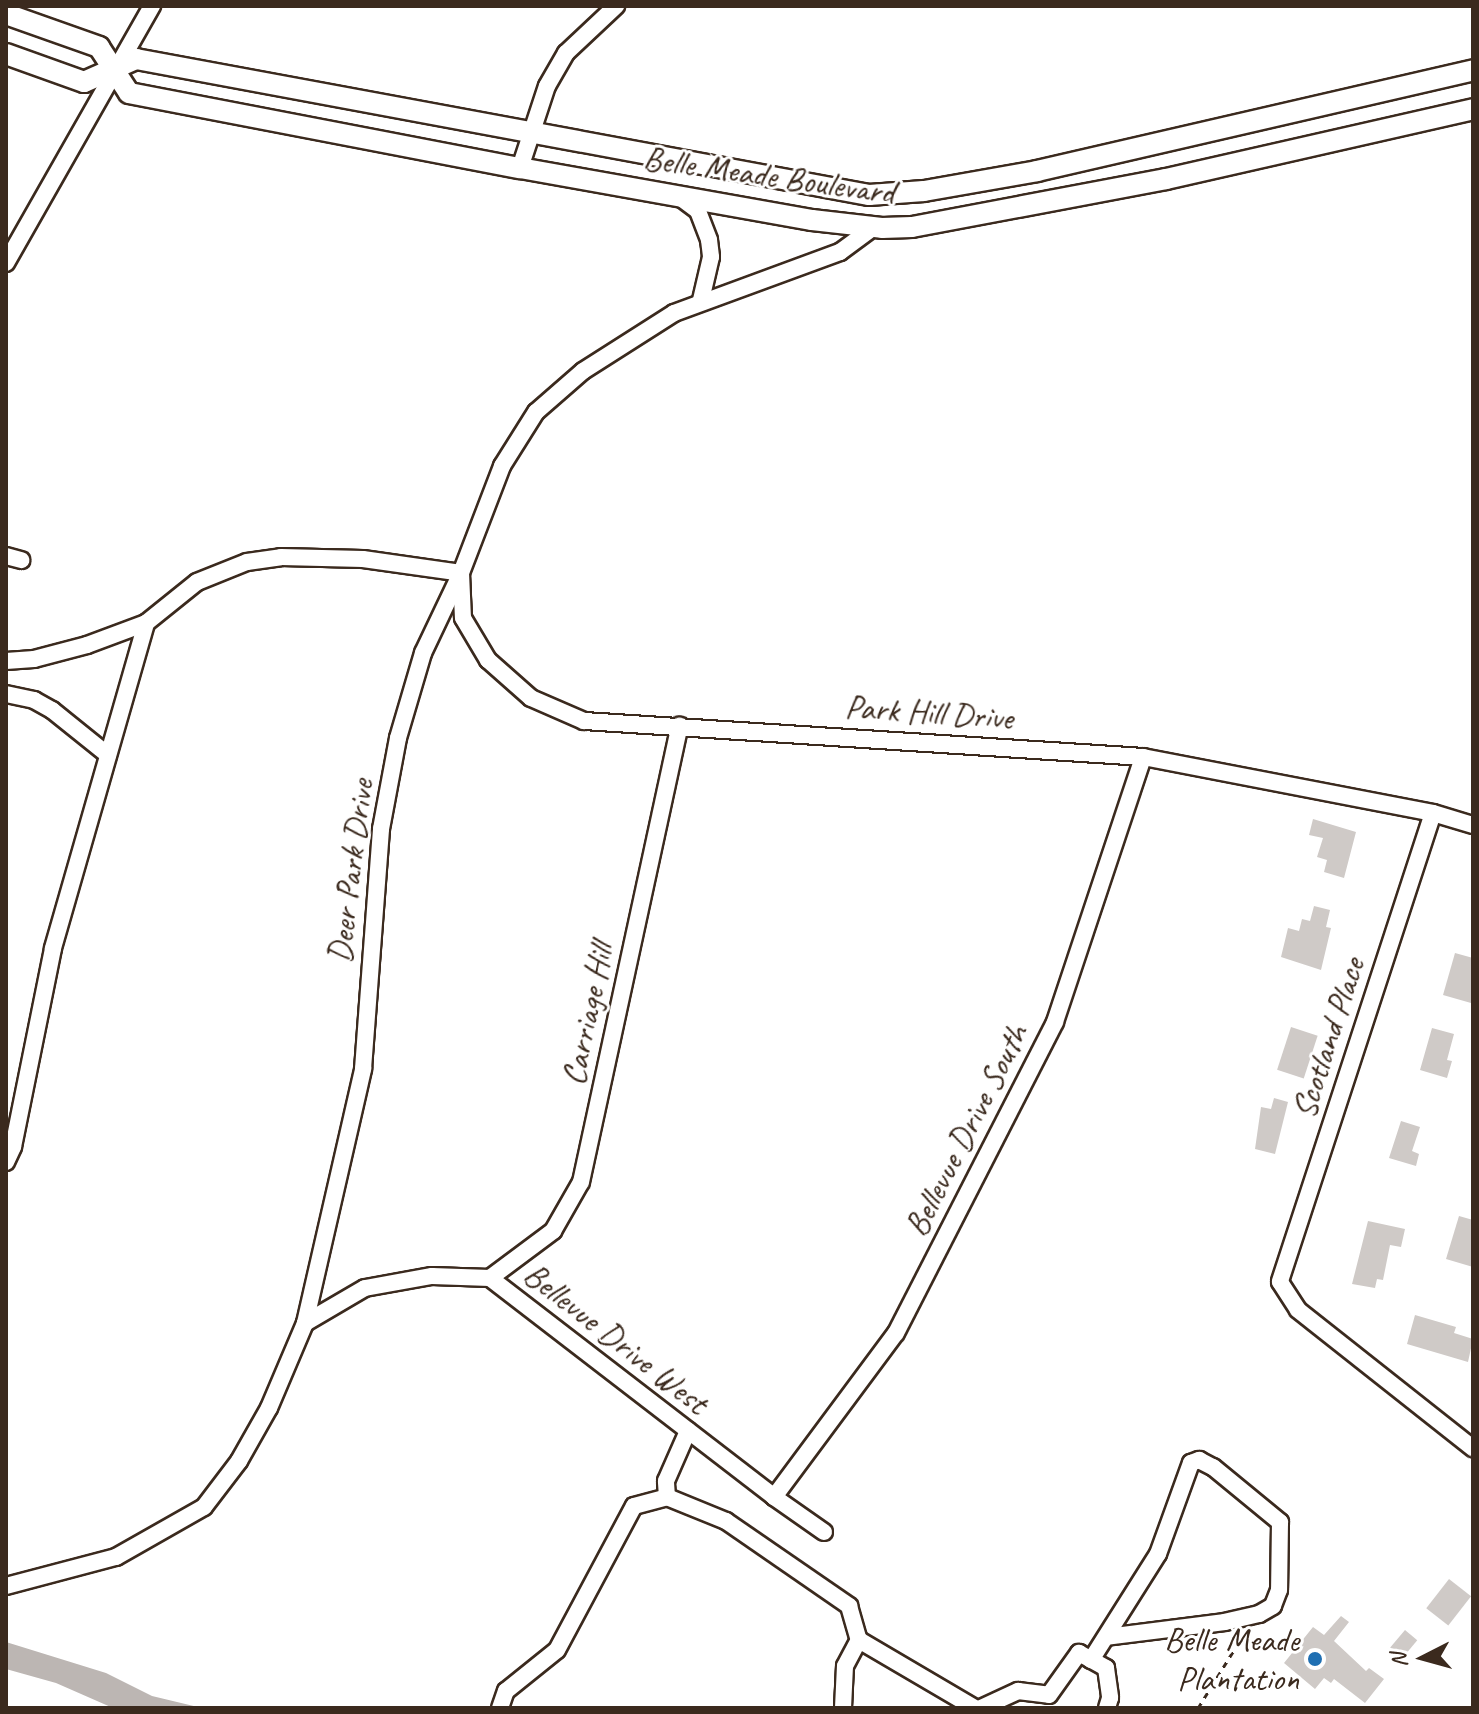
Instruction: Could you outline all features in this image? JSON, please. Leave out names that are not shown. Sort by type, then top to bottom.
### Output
[{"type":"main road","name":"Belle Meade Boulevard","points":[[6,14],[99,47],[129,93],[520,168],[874,227],[912,227],[1099,193],[1473,109]]},
{"type":"main road","name":"Belle Meade Boulevard","points":[[6,54],[84,82],[136,59],[685,163],[875,195],[924,191],[1037,171],[1473,70]]},
{"type":"main road","points":[[350,137],[358,101]]},
{"type":"main road","points":[[676,195],[685,163]]},
{"type":"main road","points":[[874,227],[875,195]]},
{"type":"street","points":[[6,263],[152,6]]},
{"type":"street","points":[[520,168],[547,86],[566,53],[616,6]]},
{"type":"street","points":[[676,195],[698,211],[709,240],[711,257],[701,300]]},
{"type":"street","name":"Deer Park Drive","points":[[6,1586],[116,1557],[204,1507],[239,1461],[269,1408],[305,1323],[363,1069],[381,829],[398,738],[423,653],[461,573],[502,466],[536,412],[616,348],[701,300],[827,257],[874,227]]},
{"type":"street","points":[[6,661],[34,659],[87,645],[146,623],[197,582],[247,562],[281,557],[363,559],[461,573]]},
{"type":"street","name":"Park Hill Drive","points":[[461,573],[463,618],[488,660],[531,698],[584,721],[1143,757],[1433,813],[1473,825]]},
{"type":"street","points":[[6,1162],[13,1147],[29,1052],[53,948],[146,623]]},
{"type":"street","points":[[6,694],[34,700],[52,710],[108,755]]},
{"type":"street","name":"Carriage Hill","points":[[490,1278],[553,1231],[581,1182],[680,726]]},
{"type":"street","name":"Bellevue Drive South","points":[[774,1497],[896,1333],[1055,1022],[1143,757]]},
{"type":"street","name":"Scotland Place","points":[[1433,813],[1280,1282],[1298,1310],[1473,1448]]},
{"type":"street","name":"Bellevue Drive West","points":[[305,1323],[365,1288],[432,1276],[490,1278],[774,1497],[824,1532]]},
{"type":"street","points":[[667,1497],[666,1481],[688,1431]]},
{"type":"street","points":[[1091,1660],[1158,1554],[1191,1463],[1199,1460],[1213,1467],[1280,1522],[1279,1590],[1273,1606],[1259,1614],[1225,1622],[1107,1637]]},
{"type":"street","points":[[500,1708],[506,1691],[557,1650],[634,1506],[667,1497],[726,1521],[849,1606],[859,1640],[975,1708]]},
{"type":"street","points":[[843,1708],[845,1666],[859,1640]]},
{"type":"street","points":[[981,1708],[1018,1691],[1045,1701],[1079,1653],[1106,1668],[1110,1698],[1107,1708]]},
{"type":"path","points":[[1198,1708],[1237,1645]]},
{"type":"shaded area","points":[[6,1642],[106,1673],[152,1696],[202,1708],[113,1708],[56,1683],[6,1669]]},
{"type":"building","points":[[1313,819],[1356,832],[1344,878],[1324,872],[1327,860],[1317,857],[1323,838],[1309,835]]},
{"type":"building","points":[[1314,906],[1330,910],[1326,927],[1331,928],[1321,970],[1281,957],[1288,928],[1299,931],[1302,919],[1310,921]]},
{"type":"building","points":[[1455,953],[1473,958],[1471,1003],[1443,995]]},
{"type":"building","points":[[1291,1027],[1318,1036],[1304,1078],[1277,1070]]},
{"type":"building","points":[[1432,1028],[1454,1034],[1447,1060],[1452,1061],[1447,1078],[1420,1070]]},
{"type":"building","points":[[1274,1098],[1288,1102],[1275,1154],[1255,1149],[1261,1107],[1271,1109]]},
{"type":"building","points":[[1401,1121],[1420,1127],[1412,1151],[1419,1154],[1416,1166],[1389,1158]]},
{"type":"building","points":[[1459,1216],[1473,1220],[1473,1267],[1446,1259]]},
{"type":"building","points":[[1368,1221],[1405,1229],[1401,1247],[1390,1245],[1383,1280],[1377,1279],[1375,1288],[1352,1284]]},
{"type":"building","points":[[1415,1315],[1456,1327],[1454,1333],[1473,1339],[1468,1362],[1407,1344]]},
{"type":"building","points":[[1449,1579],[1471,1596],[1448,1625],[1426,1608]]},
{"type":"building","points":[[1341,1616],[1349,1622],[1334,1641],[1366,1671],[1369,1668],[1384,1679],[1365,1703],[1334,1679],[1331,1683],[1324,1678],[1315,1689],[1284,1663],[1313,1627],[1324,1635]]},
{"type":"building","points":[[1405,1630],[1417,1640],[1402,1658],[1390,1648]]},
{"type":"place","name":"Belle Meade Plantation","points":[[1315,1659]]}]
